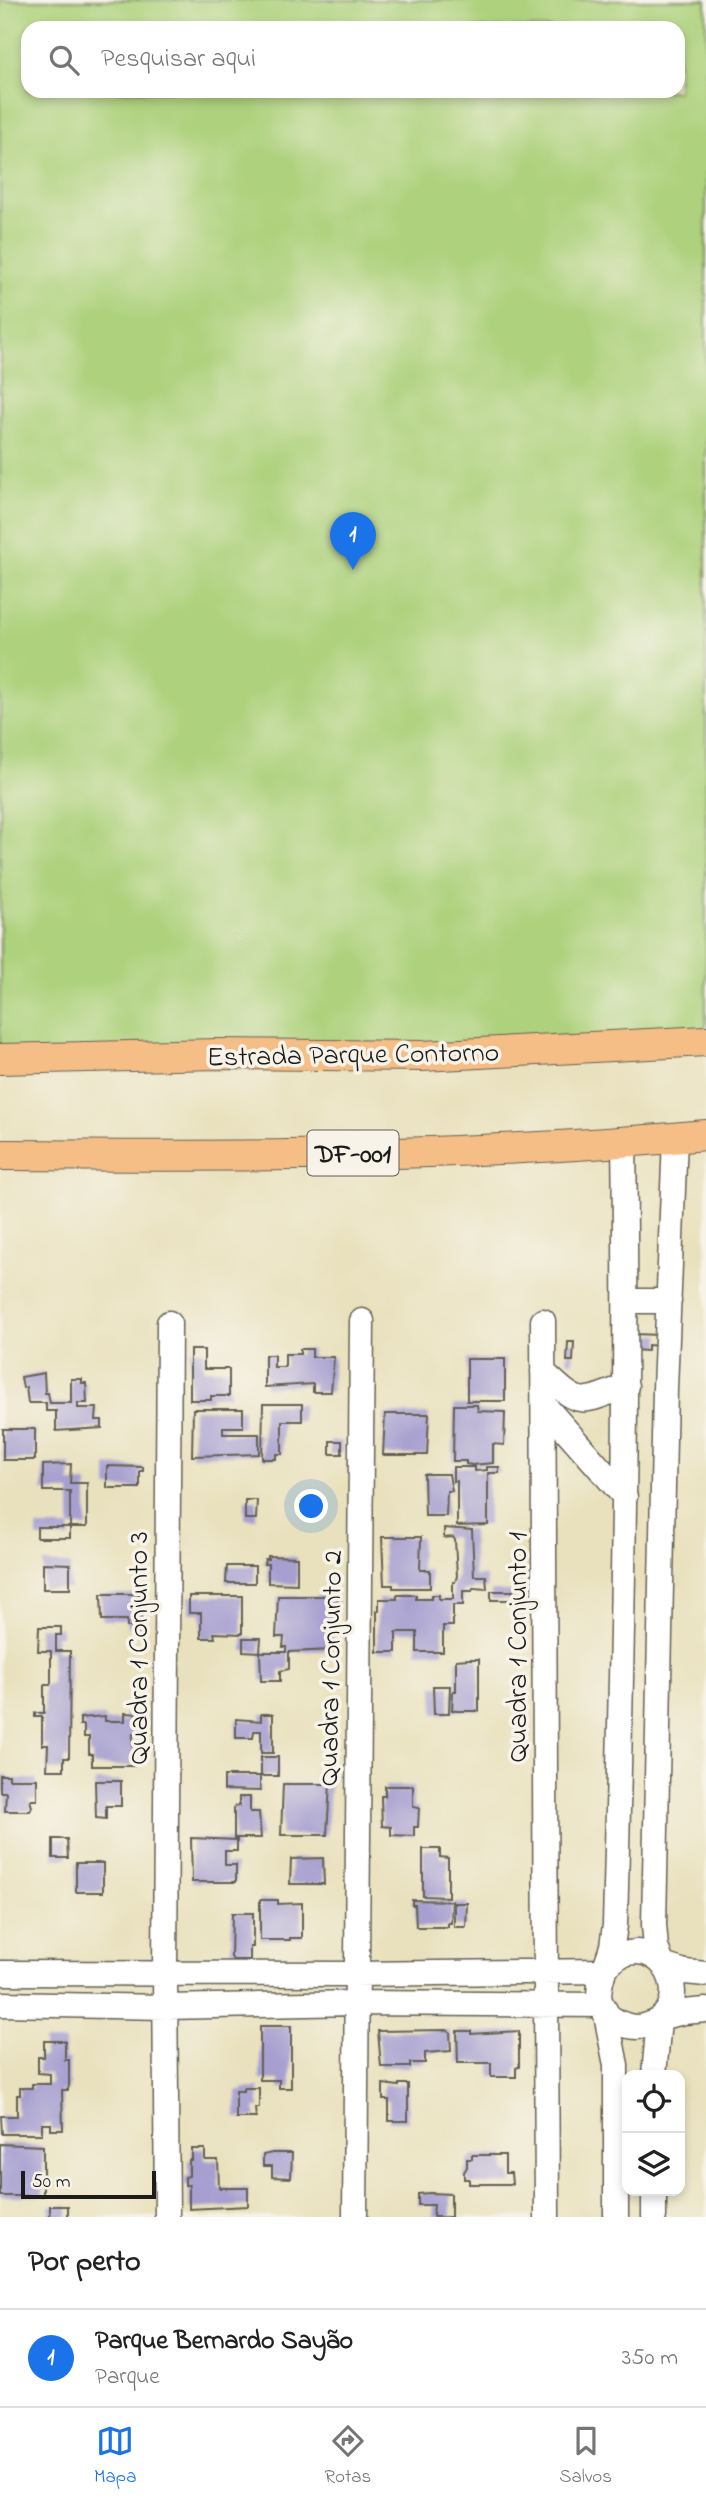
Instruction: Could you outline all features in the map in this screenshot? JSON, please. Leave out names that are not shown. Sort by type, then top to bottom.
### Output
[{"type":"main road","name":"Estrada Parque Contorno","points":[[0,1059],[218,1054],[422,1056],[706,1041]]},
{"type":"main road","name":"DF-001","points":[[0,1154],[202,1157],[503,1149],[706,1135]]},
{"type":"street","points":[[655,2070],[660,2019],[670,2006],[674,1993],[672,1979],[656,1947],[654,1925],[666,1367],[675,1138]]},
{"type":"street","points":[[616,2217],[616,2064],[599,1982],[612,1944],[615,1925],[625,1497],[624,1142]]},
{"type":"street","points":[[626,1301],[669,1301]]},
{"type":"street","name":"Quadra 1 Conjunto 2","points":[[355,2217],[362,1321]]},
{"type":"street","name":"Quadra 1 Conjunto 1","points":[[543,1321],[547,2217]]},
{"type":"street","name":"Quadra 1 Conjunto 3","points":[[167,2217],[169,1324]]},
{"type":"street","points":[[543,1372],[572,1398],[584,1401],[626,1377],[666,1367]]},
{"type":"street","points":[[544,1405],[625,1497]]},
{"type":"street","points":[[0,1973],[355,1974],[604,1970],[621,1955],[642,1952],[685,1972],[706,1974]]},
{"type":"street","points":[[0,2004],[166,2007],[355,2003],[603,2008],[615,2021],[629,2027],[645,2026],[684,2011],[706,2010]]},
{"type":"street","points":[[654,2196],[654,2217]]},
{"type":"green space","points":[[0,0],[706,0],[706,1048],[0,1059]]},
{"type":"building","points":[[633,1334],[660,1335],[660,1346],[648,1345],[648,1351],[632,1350]]},
{"type":"building","points":[[568,1342],[574,1342],[573,1361],[567,1361]]},
{"type":"building","points":[[300,1349],[312,1349],[312,1357],[334,1357],[331,1392],[313,1392],[313,1384],[265,1387],[265,1355],[274,1355],[274,1367],[285,1367],[285,1354],[300,1354]]},
{"type":"building","points":[[190,1350],[204,1350],[204,1369],[229,1369],[229,1396],[211,1396],[211,1400],[190,1400]]},
{"type":"building","points":[[467,1359],[505,1359],[505,1401],[467,1401]]},
{"type":"building","points":[[44,1373],[45,1393],[48,1393],[50,1403],[71,1403],[71,1379],[82,1379],[82,1383],[86,1383],[87,1403],[78,1403],[78,1408],[97,1408],[96,1420],[102,1420],[102,1428],[56,1431],[56,1411],[46,1411],[46,1403],[28,1403],[26,1387],[23,1388],[21,1377]]},
{"type":"building","points":[[263,1404],[302,1404],[302,1421],[282,1421],[282,1454],[276,1454],[276,1459],[262,1459]]},
{"type":"building","points":[[454,1405],[477,1405],[478,1411],[505,1412],[504,1445],[493,1444],[493,1463],[472,1465],[466,1464],[466,1461],[453,1461]]},
{"type":"building","points":[[193,1409],[243,1409],[243,1427],[223,1427],[223,1434],[259,1434],[259,1454],[192,1456]]},
{"type":"building","points":[[385,1414],[429,1414],[427,1455],[383,1455]]},
{"type":"building","points":[[3,1429],[35,1429],[35,1460],[3,1460]]},
{"type":"building","points":[[330,1441],[342,1441],[342,1454],[330,1454]]},
{"type":"building","points":[[71,1464],[70,1483],[87,1483],[87,1527],[70,1527],[70,1491],[43,1491],[43,1465]]},
{"type":"building","points":[[107,1466],[143,1467],[143,1471],[140,1471],[140,1488],[107,1488]]},
{"type":"building","points":[[453,1467],[475,1467],[475,1471],[499,1467],[499,1473],[488,1473],[488,1525],[457,1526],[457,1481],[453,1481]]},
{"type":"building","points":[[424,1474],[449,1474],[452,1491],[447,1491],[446,1516],[425,1516]]},
{"type":"building","points":[[245,1500],[257,1500],[256,1519],[245,1519]]},
{"type":"building","points":[[37,1527],[70,1527],[70,1538],[37,1538]]},
{"type":"building","points":[[444,1528],[472,1530],[474,1576],[486,1576],[487,1589],[473,1588],[472,1591],[463,1591],[463,1605],[453,1605],[453,1626],[443,1626],[443,1652],[417,1652],[417,1632],[396,1632],[396,1652],[377,1652],[379,1599],[416,1595],[416,1599],[431,1599],[431,1595],[439,1595],[439,1599],[453,1599],[453,1582],[457,1576],[455,1540],[453,1537],[444,1538]]},
{"type":"building","points":[[382,1537],[421,1537],[420,1570],[430,1570],[430,1588],[393,1588],[393,1585],[384,1585]]},
{"type":"building","points":[[268,1556],[297,1557],[297,1584],[268,1583],[268,1564],[264,1564]]},
{"type":"building","points":[[43,1563],[70,1564],[70,1589],[43,1589]]},
{"type":"building","points":[[227,1566],[255,1566],[255,1583],[226,1583]]},
{"type":"building","points":[[491,1591],[513,1591],[513,1600],[491,1600]]},
{"type":"building","points":[[101,1594],[140,1594],[142,1627],[127,1627],[127,1620],[102,1620]]},
{"type":"building","points":[[189,1596],[242,1596],[242,1634],[214,1633],[215,1638],[201,1638],[201,1613],[189,1613]]},
{"type":"building","points":[[278,1596],[338,1596],[336,1634],[330,1634],[333,1635],[332,1650],[289,1652],[289,1669],[280,1671],[280,1681],[261,1681],[260,1652],[286,1652],[286,1647],[283,1647],[284,1637],[276,1637]]},
{"type":"building","points":[[39,1627],[61,1627],[61,1635],[56,1635],[56,1651],[70,1651],[69,1758],[64,1758],[64,1770],[47,1770],[48,1745],[42,1745],[42,1717],[35,1717],[35,1713],[44,1713],[44,1685],[51,1683],[51,1651],[38,1651]]},
{"type":"building","points":[[243,1638],[261,1638],[260,1652],[243,1651]]},
{"type":"building","points":[[479,1659],[479,1711],[452,1710],[453,1691],[456,1691],[456,1660]]},
{"type":"building","points":[[433,1686],[450,1686],[449,1714],[434,1714]]},
{"type":"building","points":[[125,1713],[140,1714],[140,1734],[133,1734],[132,1746],[141,1746],[141,1757],[134,1757],[134,1766],[92,1766],[89,1737],[84,1737],[84,1725],[80,1725],[80,1718],[105,1716],[105,1721],[125,1721]]},
{"type":"building","points":[[261,1714],[273,1714],[273,1753],[261,1753],[261,1731],[254,1731],[253,1738],[236,1738],[236,1719],[261,1721]]},
{"type":"building","points":[[261,1757],[278,1757],[278,1776],[261,1776]]},
{"type":"building","points":[[0,1775],[9,1775],[9,1779],[37,1779],[37,1800],[30,1800],[30,1811],[5,1811],[6,1792],[0,1792]]},
{"type":"building","points":[[224,1776],[260,1776],[260,1791],[224,1790]]},
{"type":"building","points":[[95,1781],[121,1781],[121,1806],[106,1806],[106,1819],[96,1818]]},
{"type":"building","points":[[283,1784],[330,1784],[327,1835],[281,1835]]},
{"type":"building","points":[[385,1786],[413,1786],[413,1807],[419,1808],[418,1827],[414,1827],[414,1836],[391,1835],[391,1827],[382,1826],[381,1796],[385,1796]]},
{"type":"building","points":[[239,1797],[250,1797],[250,1812],[259,1812],[261,1838],[234,1838],[234,1809],[239,1806]]},
{"type":"building","points":[[191,1838],[237,1840],[237,1851],[225,1851],[225,1865],[236,1865],[236,1882],[192,1882]]},
{"type":"building","points":[[53,1839],[67,1839],[68,1858],[53,1858]]},
{"type":"building","points":[[423,1849],[440,1849],[440,1857],[448,1858],[448,1897],[423,1896]]},
{"type":"building","points":[[323,1858],[324,1884],[290,1884],[291,1859]]},
{"type":"building","points":[[76,1863],[103,1863],[103,1892],[76,1892]]},
{"type":"building","points":[[260,1900],[278,1900],[278,1904],[302,1903],[302,1938],[260,1940]]},
{"type":"building","points":[[412,1900],[452,1901],[451,1923],[448,1923],[448,1927],[416,1927],[415,1905],[412,1905]]},
{"type":"building","points":[[454,1903],[467,1903],[466,1927],[454,1927]]},
{"type":"building","points":[[232,1913],[253,1913],[253,1947],[250,1947],[250,1960],[233,1960],[231,1957]]},
{"type":"building","points":[[260,2026],[291,2026],[291,2088],[279,2088],[279,2080],[260,2080]]},
{"type":"building","points":[[378,2031],[450,2032],[451,2051],[425,2053],[425,2063],[410,2063],[410,2067],[381,2067]]},
{"type":"building","points":[[457,2031],[471,2031],[471,2034],[519,2031],[519,2067],[516,2068],[516,2077],[491,2077],[491,2063],[458,2063]]},
{"type":"building","points":[[44,2041],[65,2041],[65,2060],[69,2060],[69,2085],[68,2090],[62,2090],[63,2130],[51,2130],[51,2124],[42,2124],[42,2134],[2,2134],[1,2116],[17,2116],[17,2095],[20,2095],[20,2088],[32,2088],[32,2084],[50,2084],[50,2074],[38,2073],[38,2057],[44,2057]]},
{"type":"building","points":[[383,2084],[408,2084],[408,2121],[389,2121],[389,2100],[383,2100]]},
{"type":"building","points":[[243,2088],[259,2088],[256,2118],[236,2118],[236,2091],[243,2091]]},
{"type":"building","points":[[0,2144],[43,2146],[43,2196],[0,2196]]},
{"type":"building","points":[[192,2149],[205,2149],[205,2160],[218,2160],[219,2188],[248,2188],[248,2206],[189,2209],[189,2185],[185,2185],[185,2177],[189,2176]]},
{"type":"building","points":[[292,2153],[291,2178],[272,2177],[272,2166],[263,2166],[263,2155]]},
{"type":"building","points":[[472,2155],[505,2155],[505,2173],[511,2173],[512,2184],[469,2184],[469,2179],[464,2179],[464,2172],[467,2159],[472,2159]]},
{"type":"building","points":[[418,2194],[451,2194],[451,2217],[433,2217],[434,2205],[418,2205]]},
{"type":"building","points":[[50,2206],[68,2206],[68,2217],[50,2217]]},
{"type":"place","name":"Parque Bernardo Sayão","points":[[353,570]]}]
